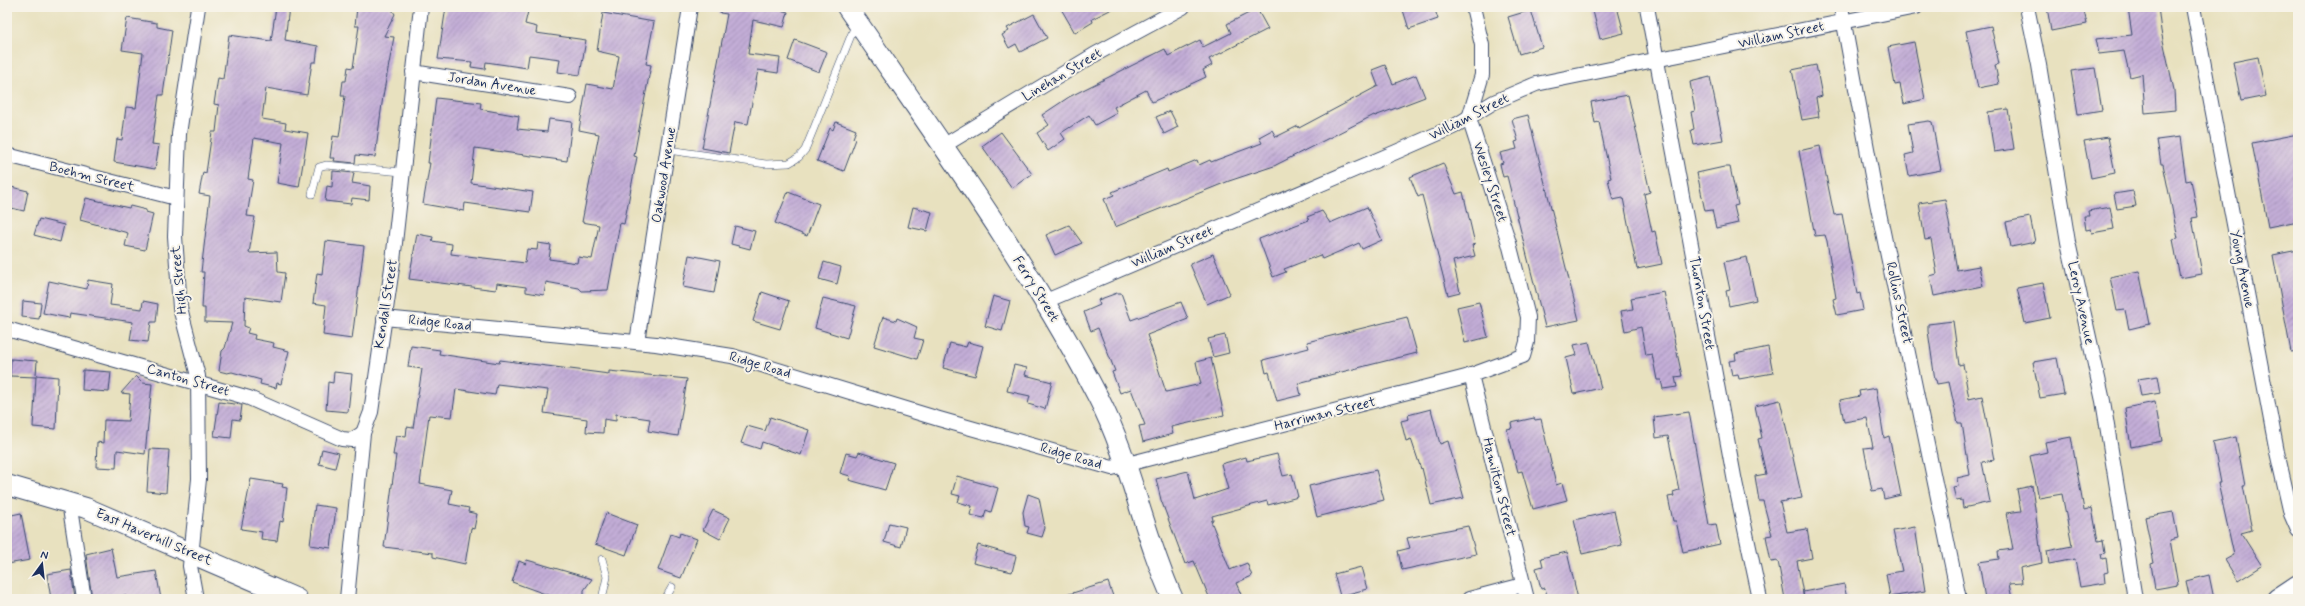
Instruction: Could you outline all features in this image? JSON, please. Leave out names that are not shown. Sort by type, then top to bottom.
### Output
[{"type":"street","name":"High Street","points":[[196,599],[190,566],[199,479],[198,383],[180,308],[175,236],[179,134],[198,7]]},
{"type":"street","name":"Kendall Street","points":[[347,599],[363,433],[371,412],[393,261],[421,7]]},
{"type":"street","name":"Oakwood Avenue","points":[[637,342],[690,7]]},
{"type":"street","name":"Linehan Street","points":[[942,146],[1094,55],[1183,7]]},
{"type":"street","points":[[1469,118],[1482,75],[1482,44],[1473,7]]},
{"type":"street","name":"Thornton Street","points":[[1647,7],[1734,474],[1760,599]]},
{"type":"street","name":"Rollins Street","points":[[1842,7],[1877,203],[1959,599]]},
{"type":"street","name":"William Street","points":[[1046,301],[1396,152],[1469,118],[1494,102],[1536,84],[1657,61],[1916,7]]},
{"type":"street","name":"Leroy Avenue","points":[[2027,7],[2040,65],[2068,242],[2103,401],[2135,599]]},
{"type":"street","name":"Young Avenue","points":[[2193,7],[2277,452],[2291,514],[2298,530]]},
{"type":"street","name":"Ferry Street","points":[[852,14],[1046,301],[1099,399],[1125,465],[1172,599]]},
{"type":"street","name":"Jordan Avenue","points":[[413,72],[570,96]]},
{"type":"street","name":"Wesley Street","points":[[1469,118],[1509,243],[1528,316],[1527,342],[1523,356]]},
{"type":"street","name":"Boehm Street","points":[[7,155],[176,198]]},
{"type":"street","name":"Ridge Road","points":[[384,318],[637,342],[732,356],[1112,468],[1125,465]]},
{"type":"street","name":"Canton Street","points":[[7,329],[249,398],[342,439],[352,440],[363,433]]},
{"type":"street","name":"Harriman Street","points":[[1125,465],[1471,375],[1523,356]]},
{"type":"street","name":"Hamilton Street","points":[[1471,375],[1527,599]]},
{"type":"street","name":"East Haverhill Street","points":[[7,485],[69,502],[191,552],[297,599]]},
{"type":"street","points":[[69,502],[84,599]]},
{"type":"street","points":[[1468,599],[1523,585]]},
{"type":"street","points":[[2277,599],[2298,585]]},
{"type":"lane","points":[[668,150],[766,164],[789,163],[799,157],[805,150],[814,128],[852,14]]},
{"type":"lane","points":[[312,194],[319,167],[326,165],[402,172]]},
{"type":"lane","points":[[602,559],[607,577],[602,599]]},
{"type":"lane","points":[[664,599],[672,587]]},
{"type":"building","points":[[276,7],[289,7],[285,40],[318,46],[316,62],[312,62],[307,95],[266,88],[262,119],[286,123],[285,129],[308,133],[299,187],[277,183],[283,143],[254,138],[248,179],[253,180],[247,216],[255,217],[249,253],[277,252],[278,272],[285,273],[281,302],[245,297],[244,326],[249,328],[247,333],[255,335],[254,339],[274,343],[273,347],[289,351],[281,384],[277,383],[276,388],[260,384],[261,380],[232,372],[227,373],[219,371],[222,351],[225,348],[232,323],[205,322],[205,308],[202,308],[204,272],[201,272],[210,196],[199,194],[203,172],[206,173],[212,132],[216,132],[219,105],[214,104],[218,78],[223,79],[229,35],[271,41]]},
{"type":"building","points":[[357,7],[390,7],[395,14],[384,36],[394,37],[383,96],[375,157],[356,155],[355,163],[334,161],[335,158],[330,158],[333,136],[339,137],[345,96],[341,96],[343,81],[346,81],[348,67],[353,68],[359,26],[355,26]]},
{"type":"building","points":[[446,7],[529,7],[525,24],[537,27],[536,33],[586,40],[580,75],[558,72],[560,59],[529,55],[527,68],[486,62],[485,69],[471,67],[472,62],[438,59]]},
{"type":"building","points":[[721,7],[768,7],[788,12],[784,27],[753,20],[748,54],[780,58],[778,73],[758,70],[748,124],[735,122],[729,153],[702,148],[727,14],[720,13]]},
{"type":"building","points":[[1060,7],[1116,7],[1092,19],[1093,22],[1075,33]]},
{"type":"building","points":[[1402,7],[1434,7],[1438,19],[1409,29]]},
{"type":"building","points":[[1592,7],[1617,7],[1624,33],[1600,39]]},
{"type":"building","points":[[2047,7],[2083,7],[2087,24],[2051,31]]},
{"type":"building","points":[[2128,7],[2158,7],[2161,31],[2174,90],[2175,110],[2145,113],[2142,74],[2130,77],[2124,51],[2099,54],[2096,39],[2132,35]]},
{"type":"building","points":[[1257,9],[1268,29],[1209,59],[1212,65],[1203,70],[1206,77],[1152,102],[1146,90],[1114,107],[1117,113],[1095,125],[1089,115],[1061,133],[1065,139],[1048,151],[1037,133],[1049,125],[1042,115],[1069,97],[1165,49],[1168,56],[1200,40],[1203,47],[1231,33],[1227,24]]},
{"type":"building","points":[[1531,10],[1542,47],[1519,54],[1508,17]]},
{"type":"building","points":[[603,13],[654,22],[646,64],[651,65],[634,156],[637,157],[624,224],[620,223],[608,290],[582,291],[579,288],[546,282],[544,295],[526,292],[526,287],[497,283],[496,290],[409,279],[417,234],[433,237],[432,241],[452,244],[451,254],[525,263],[527,249],[537,250],[538,243],[551,245],[549,259],[577,263],[578,257],[592,259],[599,225],[582,222],[599,134],[579,130],[587,84],[613,89],[619,56],[597,51]]},
{"type":"building","points":[[1034,14],[1047,38],[1020,52],[1016,44],[1009,48],[1002,35],[1009,31],[1007,28]]},
{"type":"building","points":[[127,18],[157,23],[157,27],[172,30],[163,95],[159,95],[152,144],[159,145],[155,169],[114,162],[117,139],[122,140],[126,107],[136,108],[143,53],[122,50]]},
{"type":"building","points":[[1991,26],[1999,64],[1995,65],[1999,84],[1978,88],[1966,31]]},
{"type":"building","points":[[795,40],[827,52],[819,72],[788,60]]},
{"type":"building","points":[[1914,42],[1925,99],[1904,104],[1900,84],[1895,85],[1888,47]]},
{"type":"building","points":[[2258,57],[2266,96],[2241,101],[2233,62]]},
{"type":"building","points":[[1385,65],[1393,84],[1416,75],[1425,97],[1375,116],[1374,115],[1274,166],[1229,181],[1115,227],[1104,199],[1114,195],[1112,192],[1167,169],[1168,172],[1197,160],[1199,165],[1210,160],[1211,162],[1262,143],[1259,137],[1272,130],[1276,137],[1298,126],[1299,128],[1378,86],[1372,70]]},
{"type":"building","points":[[1816,65],[1822,96],[1816,98],[1819,117],[1802,120],[1792,70]]},
{"type":"building","points":[[2095,68],[2102,110],[2078,114],[2071,71]]},
{"type":"building","points":[[1710,77],[1723,140],[1694,145],[1691,130],[1694,129],[1691,112],[1695,111],[1690,82]]},
{"type":"building","points":[[1628,95],[1650,192],[1644,194],[1652,232],[1655,231],[1662,264],[1637,269],[1623,198],[1613,200],[1608,179],[1611,178],[1599,122],[1595,123],[1591,102]]},
{"type":"building","points":[[436,98],[481,103],[480,109],[519,116],[517,129],[547,132],[549,119],[572,122],[567,161],[475,148],[471,183],[533,192],[530,212],[465,203],[464,211],[423,204],[430,163],[428,163]]},
{"type":"building","points":[[2008,109],[2014,149],[1994,152],[1988,112]]},
{"type":"building","points":[[1170,111],[1178,127],[1164,134],[1156,117]]},
{"type":"building","points":[[1528,115],[1579,320],[1545,327],[1507,176],[1503,177],[1500,164],[1503,163],[1500,153],[1517,149],[1515,142],[1518,141],[1512,119]]},
{"type":"building","points":[[1929,121],[1932,122],[1941,170],[1909,176],[1905,155],[1913,153],[1908,124]]},
{"type":"building","points":[[836,122],[856,130],[853,138],[856,139],[844,171],[817,161],[830,128],[833,130]]},
{"type":"building","points":[[1001,132],[1032,174],[1012,188],[982,146]]},
{"type":"building","points":[[2298,134],[2298,221],[2268,227],[2252,143]]},
{"type":"building","points":[[2108,137],[2115,173],[2091,178],[2084,141]]},
{"type":"building","points":[[2180,137],[2186,181],[2191,180],[2198,217],[2192,218],[2202,274],[2180,278],[2173,239],[2178,238],[2157,140]]},
{"type":"building","points":[[1820,146],[1834,215],[1842,214],[1857,294],[1860,293],[1863,310],[1837,315],[1833,299],[1836,298],[1827,241],[1825,235],[1815,236],[1799,151]]},
{"type":"building","points":[[1443,163],[1456,194],[1463,192],[1475,244],[1472,245],[1475,256],[1453,261],[1460,292],[1448,295],[1422,195],[1418,197],[1410,177]]},
{"type":"building","points":[[1730,167],[1738,205],[1734,206],[1738,223],[1716,228],[1712,210],[1705,211],[1697,173]]},
{"type":"building","points":[[333,171],[354,173],[352,183],[370,186],[369,200],[352,198],[351,204],[325,201],[327,186],[332,187]]},
{"type":"building","points":[[7,186],[28,191],[24,211],[7,207]]},
{"type":"building","points":[[2133,191],[2136,206],[2117,209],[2114,194]]},
{"type":"building","points":[[788,192],[819,204],[807,236],[775,223]]},
{"type":"building","points":[[86,198],[129,208],[130,206],[146,210],[146,212],[153,214],[145,250],[125,246],[128,233],[80,220]]},
{"type":"building","points":[[1945,199],[1957,270],[1979,266],[1983,286],[1934,296],[1930,276],[1937,274],[1931,239],[1925,240],[1919,203]]},
{"type":"building","points":[[913,207],[932,212],[927,231],[908,227]]},
{"type":"building","points":[[1367,207],[1382,240],[1362,249],[1359,243],[1322,259],[1320,255],[1284,269],[1286,272],[1273,277],[1259,239],[1309,220],[1307,217],[1322,211],[1330,223]]},
{"type":"building","points":[[2110,207],[2114,229],[2092,233],[2091,229],[2086,230],[2084,216],[2089,216],[2088,211]]},
{"type":"building","points":[[2030,217],[2035,242],[2011,247],[2006,222]]},
{"type":"building","points":[[39,219],[64,225],[60,242],[34,235]]},
{"type":"building","points":[[1069,225],[1082,243],[1055,255],[1046,235]]},
{"type":"building","points":[[735,226],[755,231],[750,249],[731,244]]},
{"type":"building","points":[[326,241],[364,246],[352,339],[323,335],[326,305],[313,303],[317,273],[322,274]]},
{"type":"building","points":[[2298,250],[2298,351],[2291,352],[2273,255]]},
{"type":"building","points":[[1213,254],[1230,294],[1207,304],[1190,264]]},
{"type":"building","points":[[689,255],[720,261],[714,293],[683,287]]},
{"type":"building","points":[[1747,257],[1756,300],[1729,306],[1726,291],[1730,290],[1724,262]]},
{"type":"building","points":[[824,262],[841,267],[837,284],[819,279]]},
{"type":"building","points":[[2139,271],[2150,324],[2129,329],[2125,310],[2117,311],[2110,277]]},
{"type":"building","points":[[88,280],[113,284],[110,305],[142,309],[143,301],[158,304],[156,322],[151,322],[148,342],[130,340],[133,322],[70,313],[69,318],[43,313],[49,281],[87,289]]},
{"type":"building","points":[[2043,283],[2050,318],[2025,323],[2017,288]]},
{"type":"building","points":[[762,292],[789,301],[780,329],[753,321]]},
{"type":"building","points":[[1664,292],[1682,376],[1675,377],[1677,387],[1663,389],[1661,380],[1657,380],[1652,354],[1646,355],[1641,327],[1625,331],[1621,311],[1633,309],[1631,298]]},
{"type":"building","points":[[1121,293],[1131,320],[1181,302],[1188,319],[1147,335],[1166,392],[1201,384],[1196,362],[1211,358],[1224,415],[1171,427],[1173,434],[1143,442],[1139,426],[1145,425],[1131,389],[1120,393],[1112,372],[1115,371],[1098,328],[1091,331],[1084,312],[1100,305],[1098,300]]},
{"type":"building","points":[[993,296],[1010,301],[1002,331],[985,326]]},
{"type":"building","points":[[823,298],[856,306],[847,338],[815,328]]},
{"type":"building","points":[[23,301],[41,303],[39,319],[22,317]]},
{"type":"building","points":[[1479,302],[1488,337],[1465,343],[1457,307]]},
{"type":"building","points":[[883,317],[896,321],[897,318],[917,327],[914,338],[923,340],[917,359],[874,346]]},
{"type":"building","points":[[1407,317],[1417,353],[1298,383],[1301,395],[1277,401],[1269,372],[1266,373],[1263,360],[1309,348],[1307,342]]},
{"type":"building","points":[[1953,321],[1959,365],[1963,364],[1969,399],[1982,396],[1994,460],[1982,462],[1990,502],[1963,508],[1962,500],[1956,501],[1953,487],[1958,486],[1957,478],[1970,475],[1962,423],[1958,423],[1949,382],[1937,384],[1935,380],[1928,331],[1928,324]]},
{"type":"building","points":[[1225,335],[1229,353],[1213,357],[1208,339]]},
{"type":"building","points":[[968,342],[983,346],[975,376],[943,368],[950,343],[966,347]]},
{"type":"building","points":[[1589,342],[1601,388],[1574,394],[1566,358],[1577,355],[1574,345]]},
{"type":"building","points":[[411,346],[440,350],[439,354],[499,363],[500,360],[609,374],[609,371],[687,379],[678,436],[648,431],[650,419],[616,414],[616,421],[604,419],[603,433],[586,432],[587,419],[544,413],[548,390],[497,384],[495,395],[456,389],[452,417],[429,415],[420,484],[452,490],[449,504],[469,508],[468,512],[477,514],[474,529],[471,528],[465,564],[433,557],[433,553],[384,547],[396,455],[393,455],[396,436],[406,437],[407,427],[413,428],[422,369],[408,367]]},
{"type":"building","points":[[1768,347],[1773,373],[1739,379],[1738,374],[1732,375],[1729,361],[1736,360],[1735,354]]},
{"type":"building","points":[[2057,358],[2064,394],[2040,398],[2033,362]]},
{"type":"building","points":[[11,359],[37,361],[36,375],[58,377],[56,429],[33,427],[36,377],[10,376]]},
{"type":"building","points":[[1014,365],[1027,368],[1025,375],[1052,382],[1045,409],[1028,404],[1030,396],[1007,391]]},
{"type":"building","points":[[83,370],[111,372],[109,392],[82,390]]},
{"type":"building","points":[[334,372],[352,374],[348,412],[326,410],[328,382],[333,383]]},
{"type":"building","points":[[136,376],[143,383],[152,384],[145,454],[117,450],[116,468],[96,467],[97,442],[103,443],[104,420],[128,421],[130,394],[121,393]]},
{"type":"building","points":[[2158,376],[2161,393],[2141,396],[2138,379]]},
{"type":"building","points":[[1876,388],[1884,438],[1889,436],[1901,495],[1884,499],[1882,489],[1872,491],[1864,448],[1873,447],[1867,418],[1844,422],[1840,400],[1860,396],[1859,391]]},
{"type":"building","points":[[1780,400],[1802,498],[1780,502],[1787,532],[1807,529],[1812,558],[1797,561],[1804,599],[1785,599],[1778,561],[1771,562],[1766,536],[1772,535],[1763,501],[1759,501],[1755,476],[1766,474],[1758,439],[1762,438],[1755,406]]},
{"type":"building","points":[[219,402],[242,405],[240,420],[233,419],[231,438],[214,436]]},
{"type":"building","points":[[2155,402],[2162,441],[2131,447],[2125,408]]},
{"type":"building","points":[[1431,409],[1440,444],[1448,441],[1464,498],[1431,505],[1422,468],[1421,469],[1411,439],[1406,441],[1401,421],[1409,419],[1408,415]]},
{"type":"building","points":[[1689,412],[1709,525],[1716,524],[1720,544],[1683,552],[1676,521],[1673,521],[1668,497],[1674,496],[1673,492],[1679,490],[1668,436],[1656,438],[1654,417]]},
{"type":"building","points":[[770,417],[809,430],[801,455],[762,442],[760,449],[741,443],[747,426],[765,431]]},
{"type":"building","points":[[1534,418],[1535,420],[1541,419],[1556,485],[1562,483],[1567,500],[1533,509],[1522,471],[1518,472],[1507,429],[1512,428],[1511,423]]},
{"type":"building","points":[[2071,437],[2084,510],[2092,508],[2098,541],[2103,540],[2105,553],[2101,554],[2102,559],[2106,558],[2108,572],[2104,573],[2105,583],[2080,587],[2075,559],[2049,564],[2047,551],[2072,546],[2062,494],[2039,498],[2030,456],[2047,452],[2045,442]]},
{"type":"building","points":[[2236,437],[2245,486],[2243,486],[2252,530],[2241,533],[2262,566],[2238,581],[2225,560],[2234,555],[2218,483],[2221,483],[2213,442]]},
{"type":"building","points":[[150,449],[169,450],[166,493],[147,491]]},
{"type":"building","points":[[322,449],[339,453],[335,468],[319,464]]},
{"type":"building","points":[[859,452],[894,463],[885,490],[849,480],[850,476],[840,473],[846,453],[857,456]]},
{"type":"building","points":[[1277,454],[1283,476],[1292,474],[1298,497],[1268,505],[1267,501],[1212,516],[1213,520],[1211,521],[1230,570],[1247,563],[1252,576],[1236,583],[1243,599],[1210,599],[1194,561],[1185,564],[1161,500],[1156,479],[1188,471],[1195,500],[1228,489],[1221,464],[1246,457],[1247,461]]},
{"type":"building","points":[[1376,470],[1384,500],[1317,517],[1309,486]]},
{"type":"building","points":[[957,476],[998,488],[991,512],[986,510],[984,518],[970,515],[972,506],[958,502],[960,496],[952,494]]},
{"type":"building","points":[[251,479],[283,484],[282,487],[287,488],[283,522],[280,521],[277,541],[261,539],[262,532],[241,529]]},
{"type":"building","points":[[2032,486],[2042,563],[2020,568],[2022,583],[2009,584],[2012,599],[1985,599],[1979,562],[1999,559],[1998,551],[2013,549],[2006,513],[2021,511],[2017,489]]},
{"type":"building","points":[[1028,494],[1039,498],[1045,528],[1042,537],[1027,533],[1029,527],[1025,526],[1023,512]]},
{"type":"building","points":[[315,505],[336,508],[331,548],[310,545]]},
{"type":"building","points":[[713,510],[730,518],[720,539],[703,530]]},
{"type":"building","points":[[1614,511],[1622,545],[1582,554],[1574,520]]},
{"type":"building","points":[[2173,512],[2178,538],[2170,540],[2178,585],[2155,589],[2151,564],[2154,563],[2145,517]]},
{"type":"building","points":[[21,513],[30,560],[7,564],[7,516]]},
{"type":"building","points":[[606,513],[637,525],[626,555],[595,544]]},
{"type":"building","points":[[889,523],[906,527],[901,547],[884,542]]},
{"type":"building","points":[[1468,526],[1476,554],[1402,570],[1398,551],[1410,548],[1407,538]]},
{"type":"building","points":[[1915,527],[1925,591],[1890,597],[1886,574],[1902,571],[1893,531]]},
{"type":"building","points":[[680,533],[697,539],[681,578],[658,570],[671,534],[679,537]]},
{"type":"building","points":[[978,545],[1016,556],[1012,572],[973,563]]},
{"type":"building","points":[[111,548],[117,577],[156,571],[161,599],[126,599],[125,595],[106,599],[92,599],[86,554]]},
{"type":"building","points":[[1567,552],[1578,599],[1548,599],[1545,588],[1541,589],[1536,568],[1543,566],[1541,558]]},
{"type":"building","points":[[527,560],[592,579],[584,590],[584,599],[559,599],[512,582],[519,561],[526,564]]},
{"type":"building","points":[[1361,567],[1367,589],[1340,596],[1334,574]]},
{"type":"building","points":[[71,570],[75,599],[51,599],[47,574]]},
{"type":"building","points":[[2209,575],[2214,599],[2190,599],[2186,581]]},
{"type":"building","points":[[1108,582],[1114,599],[1063,599],[1063,596]]},
{"type":"building","points":[[1844,584],[1847,599],[1804,599],[1803,592]]}]
